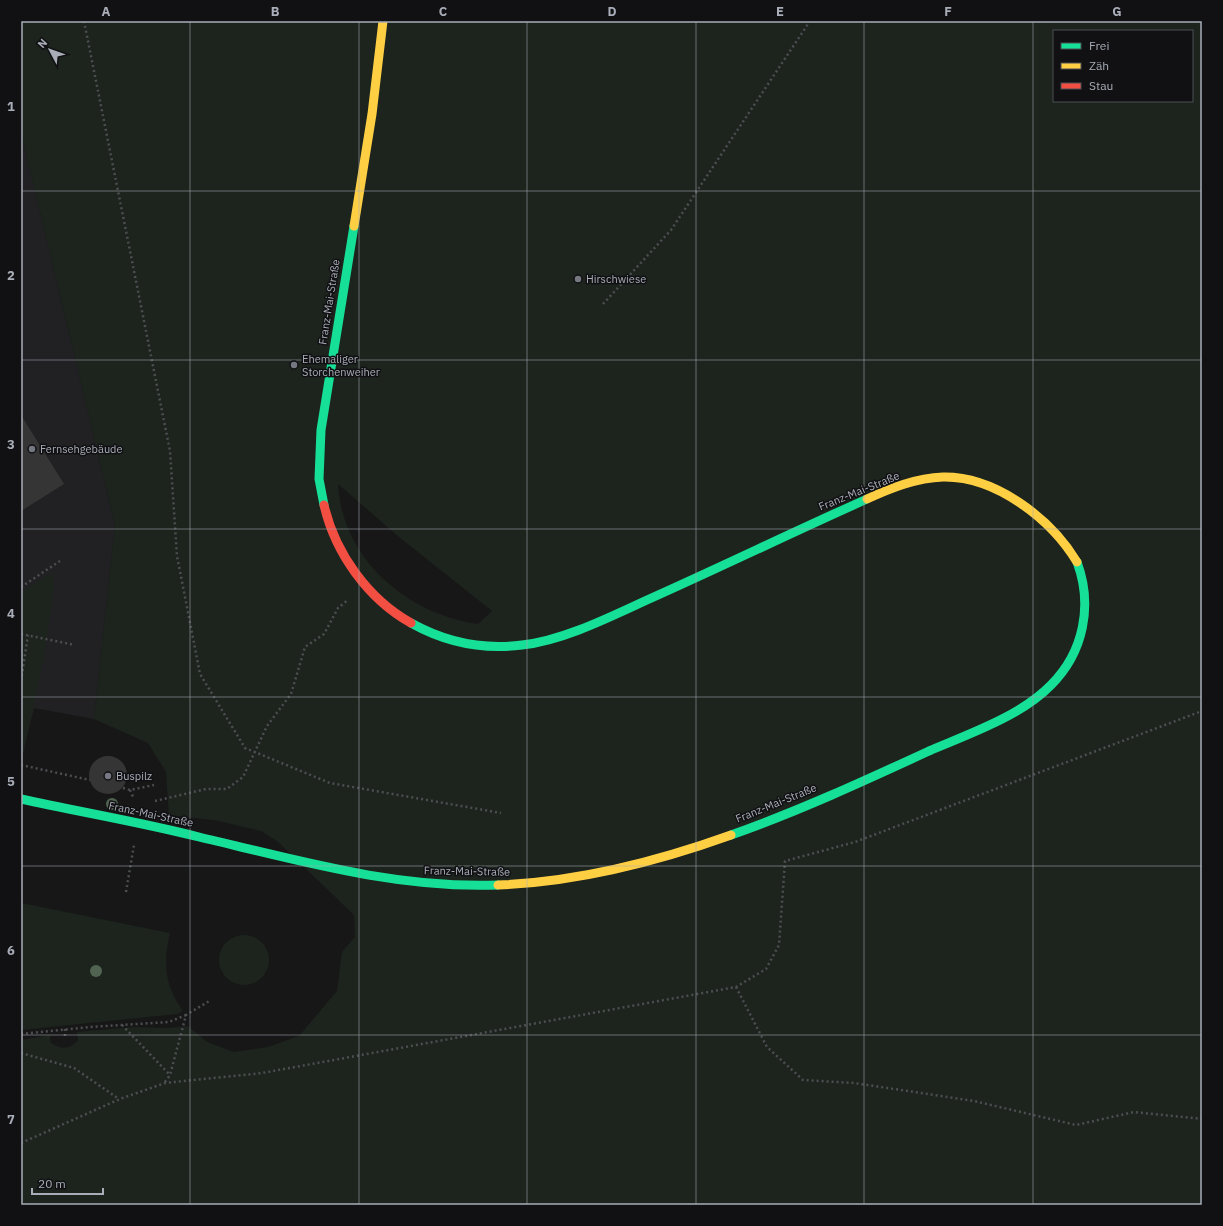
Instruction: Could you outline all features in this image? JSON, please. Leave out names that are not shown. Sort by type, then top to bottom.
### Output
[{"type":"street","name":"Franz-Mai-Straße","points":[[21,799],[406,881],[463,884],[523,884],[625,868],[681,852],[775,818],[973,733],[1009,715],[1038,696],[1058,679],[1069,661],[1079,638],[1086,598],[1084,581],[1078,564],[1069,549],[1041,518],[1006,494],[956,478],[931,479],[897,486],[792,532],[629,609],[547,640],[522,645],[496,646],[477,646],[451,642],[426,632],[398,615],[380,601],[364,584],[334,534],[325,512],[319,480],[321,430],[372,114],[383,21]]},
{"type":"path","points":[[84,21],[170,451],[177,556],[200,674],[245,748],[330,783],[501,813]]},
{"type":"path","points":[[603,304],[672,230],[810,21]]},
{"type":"path","points":[[21,587],[60,561]]},
{"type":"path","points":[[155,801],[206,789],[228,789],[243,778],[266,726],[291,694],[305,647],[324,634],[338,608],[351,597]]},
{"type":"path","points":[[21,634],[75,644]]},
{"type":"path","points":[[21,681],[28,635]]},
{"type":"path","points":[[21,1143],[120,1099],[165,1083],[262,1073],[736,987],[766,969],[779,945],[785,861],[809,853],[855,842],[1202,711]]},
{"type":"path","points":[[21,765],[90,780]]},
{"type":"path","points":[[123,788],[130,790],[154,785]]},
{"type":"path","points":[[126,892],[138,823]]},
{"type":"path","points":[[736,987],[767,1047],[803,1080],[854,1083],[974,1101],[1076,1126],[1134,1112],[1202,1119]]},
{"type":"path","points":[[21,1034],[122,1024],[169,1022],[186,1015],[211,1000]]},
{"type":"path","points":[[165,1083],[170,1075],[186,1015]]},
{"type":"path","points":[[122,1024],[170,1075]]},
{"type":"path","points":[[65,1029],[65,1038]]},
{"type":"path","points":[[21,1053],[74,1068],[120,1099]]},
{"type":"shaded area","points":[[21,21],[1202,21],[1202,1205],[21,1205],[21,1040],[50,1035],[50,1042],[61,1048],[65,1048],[72,1046],[78,1040],[77,1032],[133,1027],[168,1028],[188,1026],[207,1042],[234,1052],[268,1047],[299,1036],[337,991],[342,952],[355,937],[354,915],[277,841],[261,831],[214,820],[169,815],[166,772],[148,743],[94,719],[115,525],[21,133]],"holes":[[[338,484],[399,537],[492,611],[478,624],[452,618],[427,608],[404,595],[383,578],[365,559],[352,536],[342,511]]]},
{"type":"shaded area","points":[[21,133],[115,525],[94,719],[34,708],[21,762]]},
{"type":"shaded area","points":[[53,572],[54,589],[44,658],[21,762],[21,591]]},
{"type":"shaded area","points":[[21,903],[170,933],[166,954],[167,973],[172,992],[183,1011],[177,1014],[21,1030]]},
{"type":"shaded area","points":[[239,935],[249,935],[262,942],[269,955],[269,965],[262,978],[249,985],[239,985],[230,981],[223,974],[219,965],[219,955],[223,946],[230,939]]},
{"type":"building","name":"Fernsehgebäude","points":[[21,415],[64,484],[21,511]]},
{"type":"building","name":"Buspilz","points":[[108,756],[118,759],[124,765],[127,775],[124,785],[118,791],[108,794],[98,791],[92,785],[89,775],[92,765],[98,759]]},
{"type":"traffic: fast","points":[[324,505],[319,479],[321,430],[354,226]]},
{"type":"traffic: fast","points":[[411,623],[424,630],[451,640],[479,645],[522,645],[553,639],[602,621],[867,499]]},
{"type":"traffic: fast","points":[[731,835],[806,806],[977,731],[1010,715],[1039,696],[1062,672],[1078,643],[1085,611],[1082,578],[1077,562]]},
{"type":"traffic: fast","points":[[21,799],[384,878],[460,885],[498,885]]},
{"type":"traffic: slow","points":[[354,226],[372,114],[383,21]]},
{"type":"traffic: slow","points":[[867,499],[904,484],[923,479],[943,477],[963,479],[983,484],[1002,492],[1037,516],[1053,530],[1077,562]]},
{"type":"traffic: slow","points":[[498,885],[558,880],[616,869],[674,854],[731,835]]},
{"type":"traffic: jam","points":[[324,505],[336,540],[345,557],[367,588],[395,613],[411,623]]},
{"type":"place","name":"Hirschwiese","points":[[578,279]]},
{"type":"place","name":"Ehemaliger Storchenweiher","points":[[294,365]]},
{"type":"place","name":"Fernsehgebäude","points":[[32,449]]},
{"type":"place","name":"Buspilz","points":[[108,776]]}]
